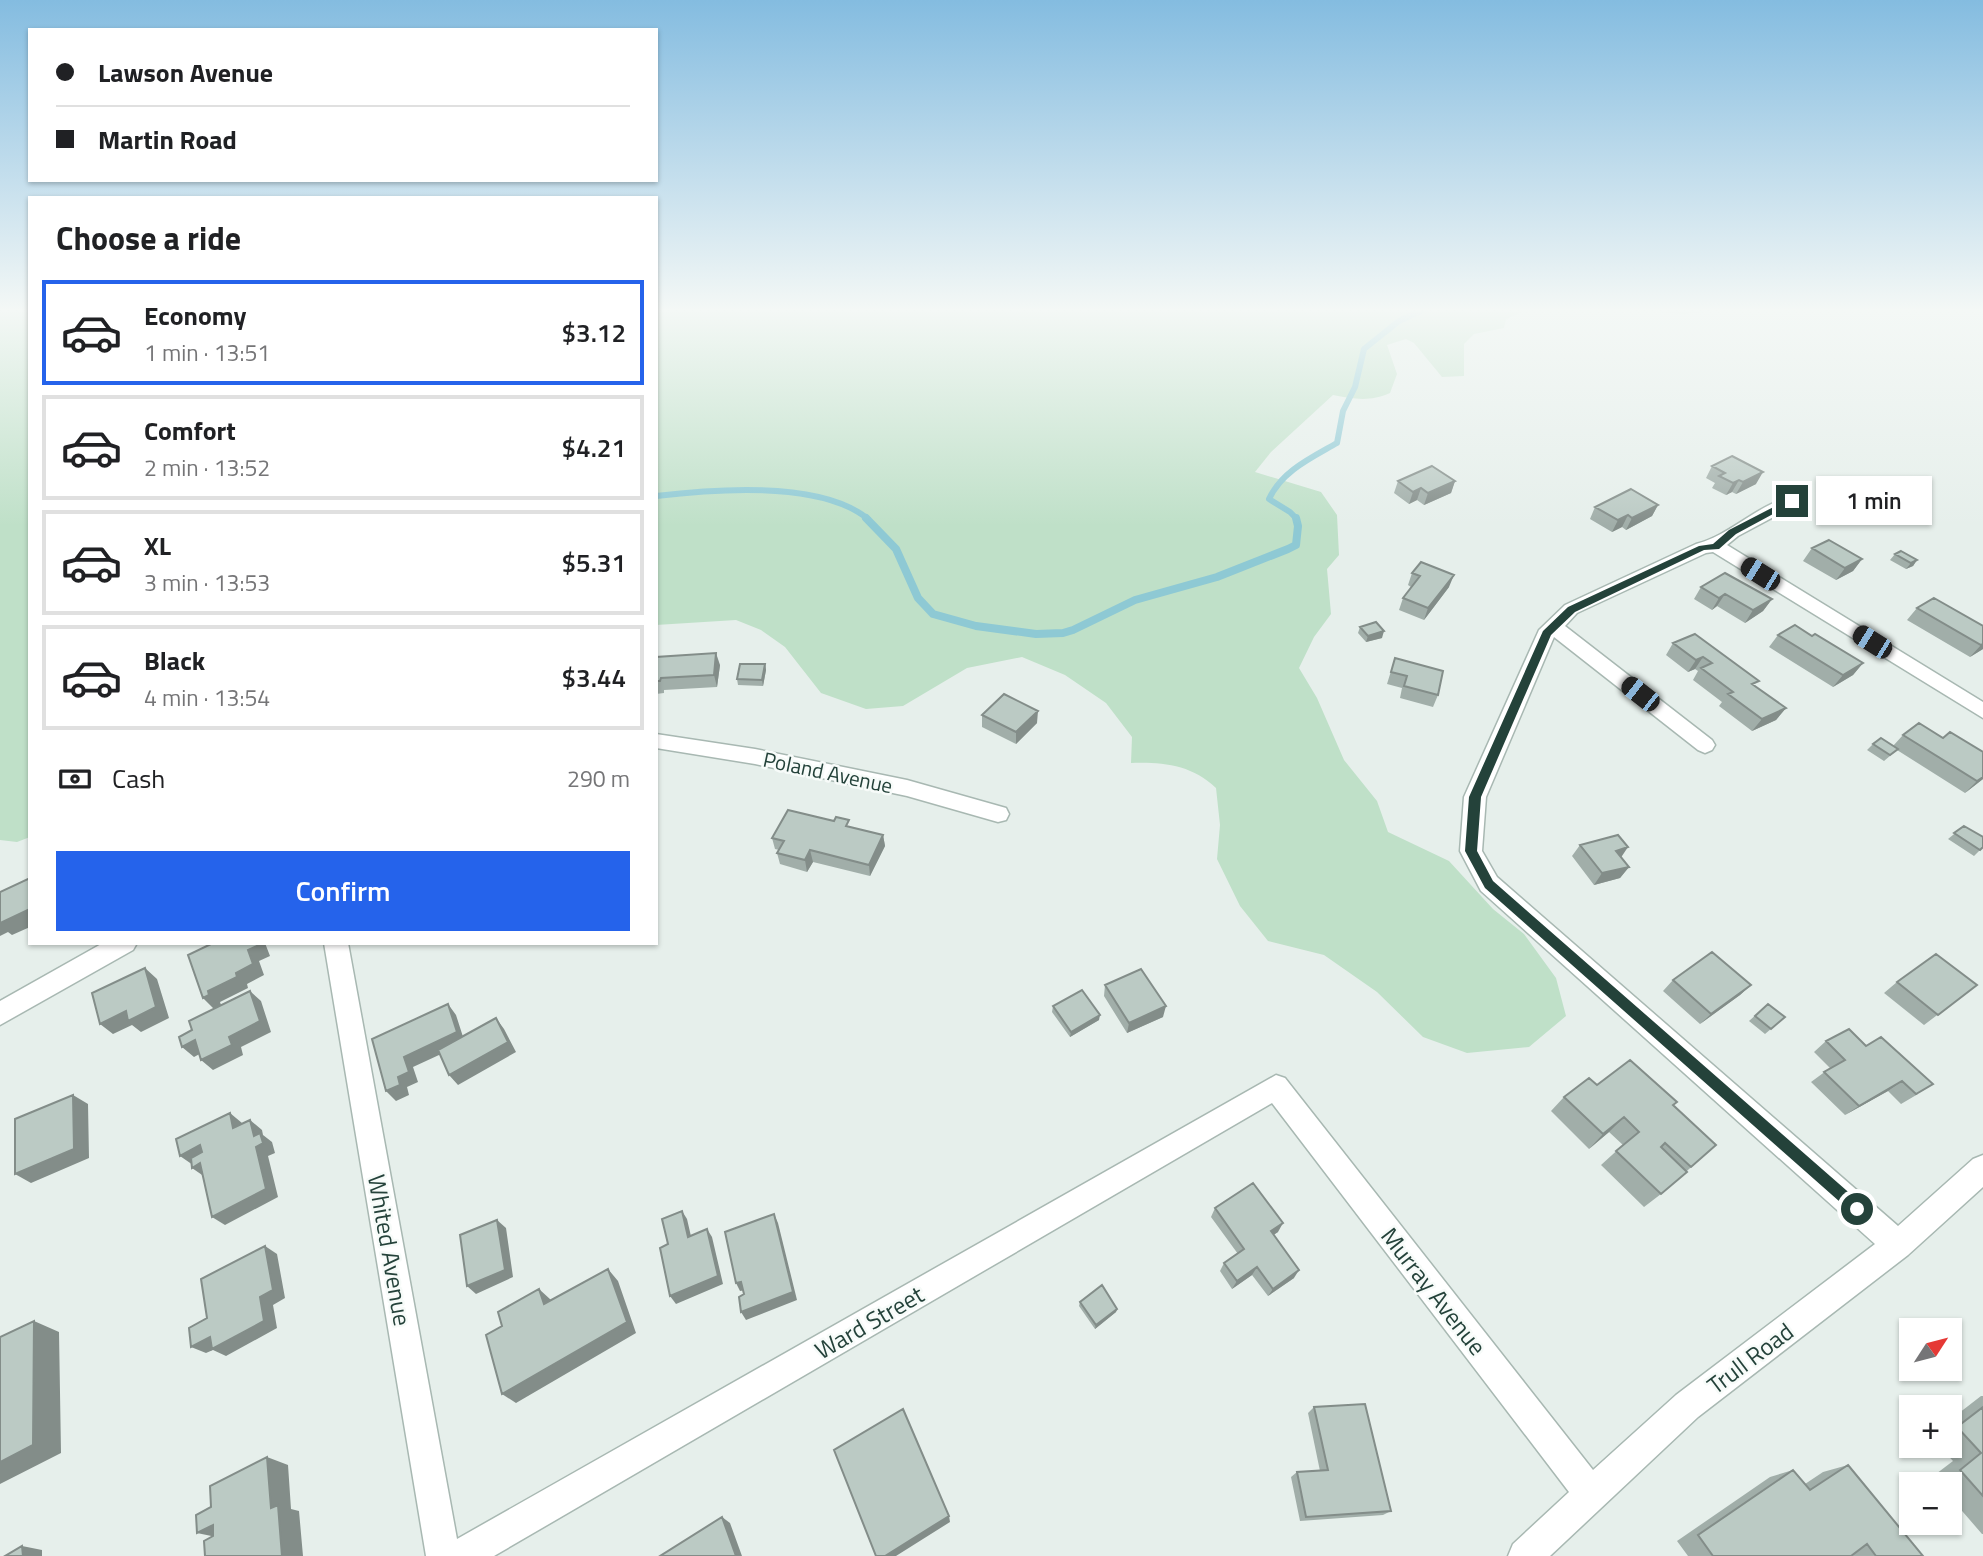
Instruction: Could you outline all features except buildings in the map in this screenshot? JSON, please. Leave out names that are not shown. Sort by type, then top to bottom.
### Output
[{"type":"street","points":[[1716,547],[1732,532],[1792,501]]},
{"type":"street","points":[[1898,1245],[1489,884],[1471,851],[1475,797],[1546,634],[1571,609],[1702,548],[1716,547],[1983,711]]},
{"type":"street","points":[[1553,627],[1705,745]]},
{"type":"street","name":"Poland Avenue","points":[[658,741],[740,753],[971,804],[998,814]]},
{"type":"street","points":[[0,1014],[40,988],[121,945]]},
{"type":"street","name":"Whited Avenue","points":[[336,945],[443,1556]]},
{"type":"street","name":"Murray Avenue","points":[[1276,1087],[1591,1494]]},
{"type":"street","name":"Ward Street","points":[[461,1556],[1276,1087]]},
{"type":"street","name":"Trull Road","points":[[1525,1556],[1687,1406],[1898,1245],[1983,1170]]},
{"type":"green space","points":[[0,381],[28,381],[28,838],[17,842],[0,840]]},
{"type":"green space","points":[[658,381],[1395,381],[1390,393],[1383,396],[1369,399],[1333,395],[1271,452],[1255,472],[1321,492],[1337,515],[1339,555],[1327,569],[1331,614],[1314,637],[1299,668],[1317,698],[1344,760],[1377,801],[1388,832],[1449,861],[1493,909],[1524,934],[1556,978],[1566,1016],[1529,1047],[1467,1053],[1423,1037],[1377,992],[1324,955],[1268,941],[1240,906],[1217,859],[1220,825],[1216,788],[1197,774],[1176,766],[1131,763],[1132,737],[1106,703],[1065,675],[1022,657],[967,668],[903,706],[866,709],[821,693],[785,647],[761,630],[736,620],[658,625]]},
{"type":"waterway","points":[[1296,518],[1269,499],[1289,473],[1337,443],[1343,411],[1357,381]]},
{"type":"waterway","points":[[658,496],[736,490],[796,493],[823,498],[848,507],[868,519]]},
{"type":"waterway","points":[[866,518],[896,549],[918,598],[933,614],[976,626],[1036,634],[1073,630],[1135,600],[1217,577],[1288,549],[1296,545],[1296,518]]},
{"type":"route","points":[[1792,501],[1732,532],[1716,547],[1702,548],[1571,609],[1546,634],[1475,797],[1471,851],[1489,884],[1857,1209]]}]
